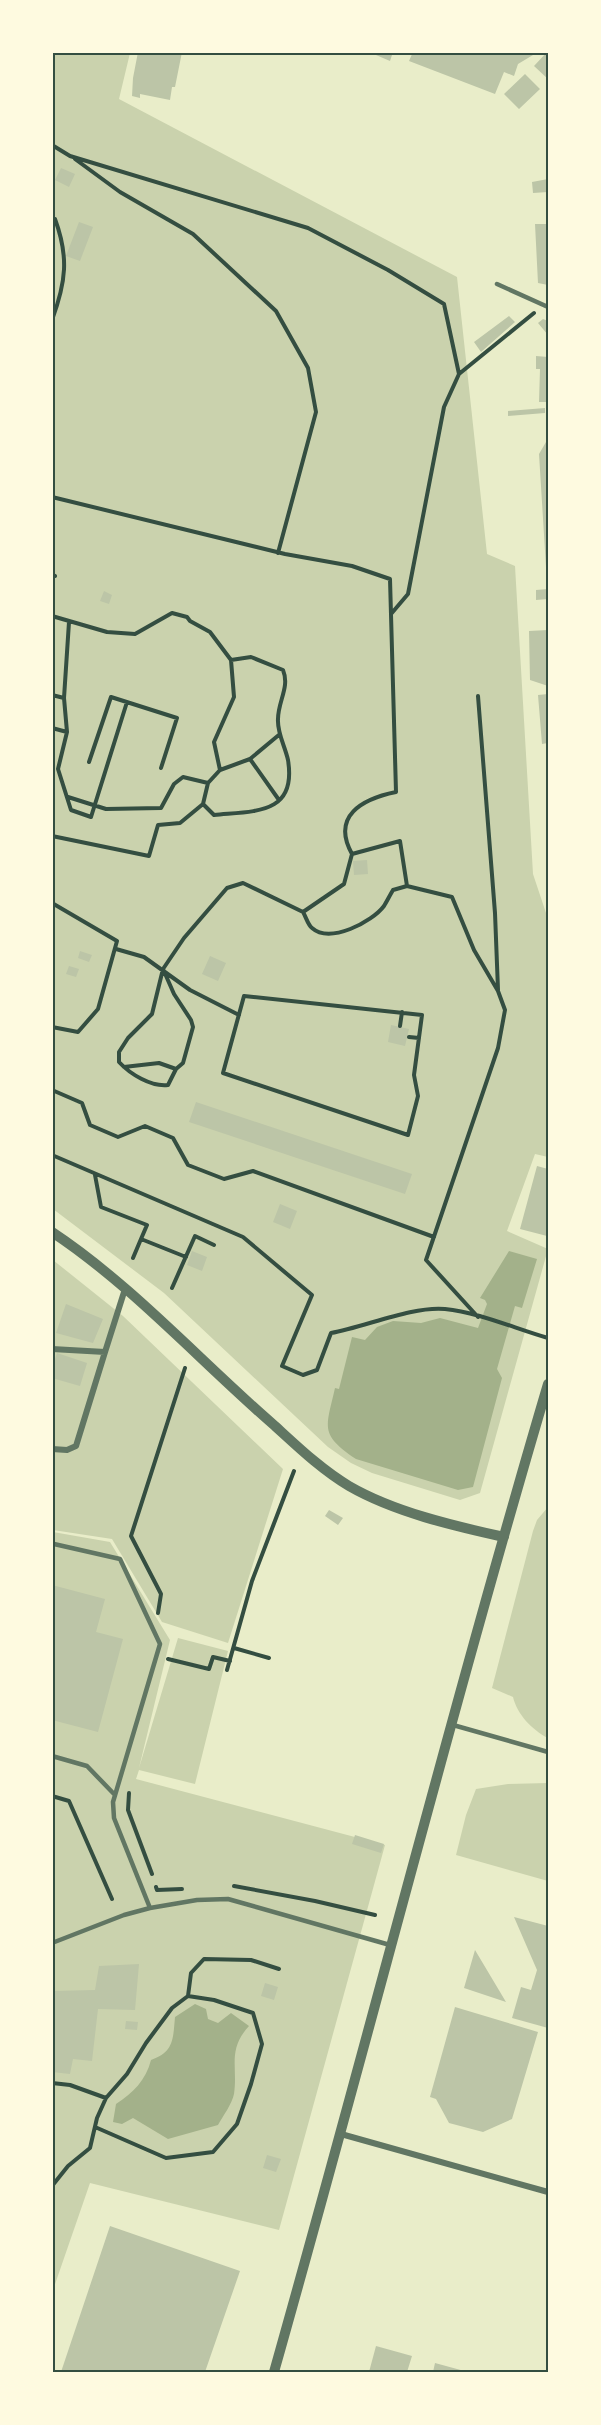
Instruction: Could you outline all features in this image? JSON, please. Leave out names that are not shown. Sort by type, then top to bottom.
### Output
[{"type":"street","points":[[52,1232],[72,1244],[125,1289],[322,1468],[350,1486],[424,1516],[504,1537]]},
{"type":"street","points":[[52,1449],[67,1450],[76,1446],[125,1289]]},
{"type":"street","points":[[52,1349],[105,1352]]},
{"type":"street","points":[[274,2373],[504,1537],[549,1384]]},
{"type":"street","points":[[341,2134],[549,2192]]},
{"type":"lane","points":[[497,284],[546,306]]},
{"type":"lane","points":[[54,1544],[120,1559],[160,1644],[114,1794],[114,1818],[150,1908]]},
{"type":"lane","points":[[453,1725],[549,1752]]},
{"type":"lane","points":[[52,1756],[87,1766],[114,1794]]},
{"type":"lane","points":[[52,1943],[124,1915],[150,1908],[197,1900],[228,1899],[393,1946]]},
{"type":"path","points":[[52,146],[70,156],[120,192],[193,234],[276,311],[309,369],[316,412],[278,553]]},
{"type":"path","points":[[70,156],[308,228],[388,270],[444,304],[459,374]]},
{"type":"path","points":[[52,219],[55,219],[64,243],[63,290],[52,320]]},
{"type":"path","points":[[391,614],[408,594],[444,407],[459,374],[546,306]]},
{"type":"path","points":[[52,497],[278,553],[352,566],[390,579],[396,792],[382,795],[362,804],[349,815],[344,828],[345,843],[352,854],[344,884],[303,912]]},
{"type":"path","points":[[52,616],[107,632],[135,634],[172,612],[187,617],[210,632],[231,660],[234,697],[214,742],[220,770]]},
{"type":"path","points":[[69,622],[64,698],[67,732],[58,769],[71,810],[91,817],[127,702]]},
{"type":"path","points":[[203,804],[214,815],[266,810],[280,801],[286,793],[290,779],[278,720],[287,680],[283,669],[251,657],[231,660]]},
{"type":"path","points":[[52,695],[64,698]]},
{"type":"path","points":[[478,696],[495,913],[498,991]]},
{"type":"path","points":[[90,762],[111,697],[177,718],[161,768]]},
{"type":"path","points":[[52,728],[67,732]]},
{"type":"path","points":[[52,836],[149,856],[158,825],[180,823],[203,804],[208,783],[220,770],[250,759],[280,734]]},
{"type":"path","points":[[250,759],[280,801]]},
{"type":"path","points":[[68,797],[106,809],[161,808],[174,784],[183,777],[208,783]]},
{"type":"path","points":[[352,854],[400,841],[407,886]]},
{"type":"path","points":[[163,969],[174,994],[194,1027],[183,1063],[176,1069],[168,1085],[160,1086],[128,1071],[119,1062],[119,1052],[128,1038],[152,1014],[163,969],[184,938],[227,888],[243,883],[303,912],[311,927],[317,931],[333,934],[350,930],[370,918],[383,907],[393,890],[407,886],[452,897],[474,950],[498,991],[505,1010],[498,1048],[426,1260],[478,1317]]},
{"type":"path","points":[[52,903],[117,941],[98,1009],[78,1032],[52,1027]]},
{"type":"path","points":[[116,948],[144,957],[190,990],[239,1015]]},
{"type":"path","points":[[244,996],[402,1012],[422,1015],[414,1075],[418,1096],[408,1135],[223,1073],[244,996]]},
{"type":"path","points":[[400,1026],[402,1012]]},
{"type":"path","points":[[409,1037],[418,1038]]},
{"type":"path","points":[[124,1067],[159,1063],[176,1069]]},
{"type":"path","points":[[52,1090],[82,1103],[90,1125],[118,1137],[145,1126],[173,1138],[188,1165],[224,1179],[253,1172],[434,1237]]},
{"type":"path","points":[[52,1155],[243,1238],[312,1295],[282,1366],[303,1375],[317,1370],[331,1333],[355,1329],[408,1313],[444,1309],[549,1338]]},
{"type":"path","points":[[96,1175],[101,1207],[147,1225],[133,1258]]},
{"type":"path","points":[[172,1288],[195,1236],[214,1245]]},
{"type":"path","points":[[141,1239],[186,1257]]},
{"type":"path","points":[[154,1631],[161,1594],[131,1536],[185,1368]]},
{"type":"path","points":[[227,1670],[252,1581],[294,1471]]},
{"type":"path","points":[[160,1644],[171,1649],[165,1670]]},
{"type":"path","points":[[234,1648],[269,1658]]},
{"type":"path","points":[[168,1659],[209,1670],[213,1657],[230,1661]]},
{"type":"path","points":[[130,1783],[128,1810],[158,1890],[190,1888]]},
{"type":"path","points":[[52,1796],[69,1801],[112,1899]]},
{"type":"path","points":[[232,1886],[375,1915]]},
{"type":"path","points":[[52,2186],[68,2166],[90,2148],[106,2098],[127,2074],[172,2008],[188,1996],[191,1974],[204,1959],[251,1960],[279,1969]]},
{"type":"path","points":[[95,2127],[166,2158],[213,2152],[237,2124],[262,2044],[253,2013],[214,2000],[188,1996]]},
{"type":"path","points":[[52,2084],[70,2085],[106,2098]]},
{"type":"shaded area","points":[[53,53],[130,53],[119,99],[457,277],[487,554],[515,566],[533,874],[548,919],[548,1157],[535,1154],[507,1231],[548,1249],[480,1493],[460,1500],[372,1473],[351,1463],[328,1447],[164,1293],[53,1209]]},
{"type":"shaded area","points":[[509,1251],[537,1259],[522,1308],[515,1306],[497,1369],[502,1378],[473,1487],[458,1490],[356,1459],[344,1450],[331,1436],[328,1421],[335,1388],[339,1389],[352,1337],[365,1340],[377,1327],[393,1321],[421,1323],[440,1318],[478,1328],[487,1304],[480,1298]]},
{"type":"shaded area","points":[[53,1260],[123,1316],[283,1469],[228,1643],[162,1622],[112,1539],[53,1530]]},
{"type":"shaded area","points":[[548,1507],[548,1738],[526,1721],[513,1697],[492,1688],[533,1531],[537,1520]]},
{"type":"shaded area","points":[[53,1532],[110,1542],[170,1640],[139,1768],[178,1638],[228,1651],[195,1784],[139,1770],[136,1779],[385,1845],[279,2230],[90,2183],[53,2290]]},
{"type":"shaded area","points":[[548,1783],[548,1881],[456,1855],[466,1815],[476,1789],[508,1784]]},
{"type":"shaded area","points":[[195,2004],[206,2009],[208,2019],[218,2023],[231,2013],[249,2026],[242,2035],[236,2051],[233,2098],[218,2125],[168,2139],[133,2118],[122,2124],[113,2122],[116,2104],[138,2085],[146,2074],[151,2060],[164,2053],[171,2044],[175,2017]]},
{"type":"building","points":[[138,52],[182,52],[170,100],[140,94],[140,98],[132,96]]},
{"type":"building","points":[[369,52],[393,52],[390,61]]},
{"type":"building","points":[[413,52],[538,52],[518,64],[514,76],[504,72],[495,94],[409,61]]},
{"type":"building","points":[[548,52],[548,79],[534,66]]},
{"type":"building","points":[[525,74],[540,89],[519,109],[504,94]]},
{"type":"building","points":[[61,168],[75,174],[69,187],[55,180]]},
{"type":"building","points":[[548,179],[548,192],[533,193],[532,182]]},
{"type":"building","points":[[79,222],[93,227],[80,261],[66,256]]},
{"type":"building","points":[[535,224],[548,224],[548,285],[538,283]]},
{"type":"building","points":[[509,316],[515,322],[481,352],[474,342]]},
{"type":"building","points":[[543,319],[548,321],[548,335],[538,323]]},
{"type":"building","points":[[536,356],[548,357],[548,402],[539,402],[540,369],[536,369]]},
{"type":"building","points":[[545,408],[545,413],[508,416],[508,411]]},
{"type":"building","points":[[546,442],[548,443],[548,583],[539,454]]},
{"type":"building","points":[[548,589],[548,599],[536,600],[536,590]]},
{"type":"building","points":[[104,591],[112,595],[109,604],[100,601]]},
{"type":"building","points":[[548,630],[548,686],[530,680],[529,631]]},
{"type":"building","points":[[548,694],[548,743],[542,744],[538,695]]},
{"type":"building","points":[[367,860],[368,874],[354,875],[353,861]]},
{"type":"building","points":[[80,951],[92,955],[89,962],[78,958]]},
{"type":"building","points":[[210,956],[226,963],[218,981],[202,974]]},
{"type":"building","points":[[69,966],[79,969],[76,977],[66,974]]},
{"type":"building","points":[[391,1025],[409,1029],[405,1046],[388,1042]]},
{"type":"building","points":[[196,1102],[412,1174],[405,1194],[189,1122]]},
{"type":"building","points":[[537,1166],[548,1169],[547,1236],[520,1229]]},
{"type":"building","points":[[280,1204],[297,1211],[290,1229],[273,1222]]},
{"type":"building","points":[[192,1251],[207,1257],[202,1271],[187,1265]]},
{"type":"building","points":[[66,1304],[103,1319],[93,1343],[56,1333]]},
{"type":"building","points":[[57,1353],[87,1363],[80,1386],[52,1378],[52,1368]]},
{"type":"building","points":[[329,1510],[343,1518],[338,1525],[325,1516]]},
{"type":"building","points":[[52,1585],[105,1599],[96,1632],[123,1639],[98,1732],[52,1720]]},
{"type":"building","points":[[355,1835],[384,1844],[381,1853],[352,1844]]},
{"type":"building","points":[[514,1917],[548,1926],[548,2028],[512,2018],[521,1987],[531,1990],[537,1970]]},
{"type":"building","points":[[475,1950],[506,2002],[464,1988]]},
{"type":"building","points":[[139,1964],[135,2010],[98,2009],[92,2061],[73,2059],[70,2074],[52,2072],[53,1991],[95,1990],[99,1966]]},
{"type":"building","points":[[265,1983],[278,1987],[274,2000],[261,1996]]},
{"type":"building","points":[[455,2007],[538,2032],[512,2119],[483,2132],[449,2123],[436,2099],[430,2097]]},
{"type":"building","points":[[126,2021],[138,2022],[137,2030],[125,2029]]},
{"type":"building","points":[[267,2155],[281,2159],[276,2172],[263,2168]]},
{"type":"building","points":[[110,2226],[240,2271],[205,2372],[61,2372]]},
{"type":"building","points":[[376,2346],[412,2356],[407,2372],[369,2372]]},
{"type":"building","points":[[435,2363],[468,2372],[433,2372]]}]
